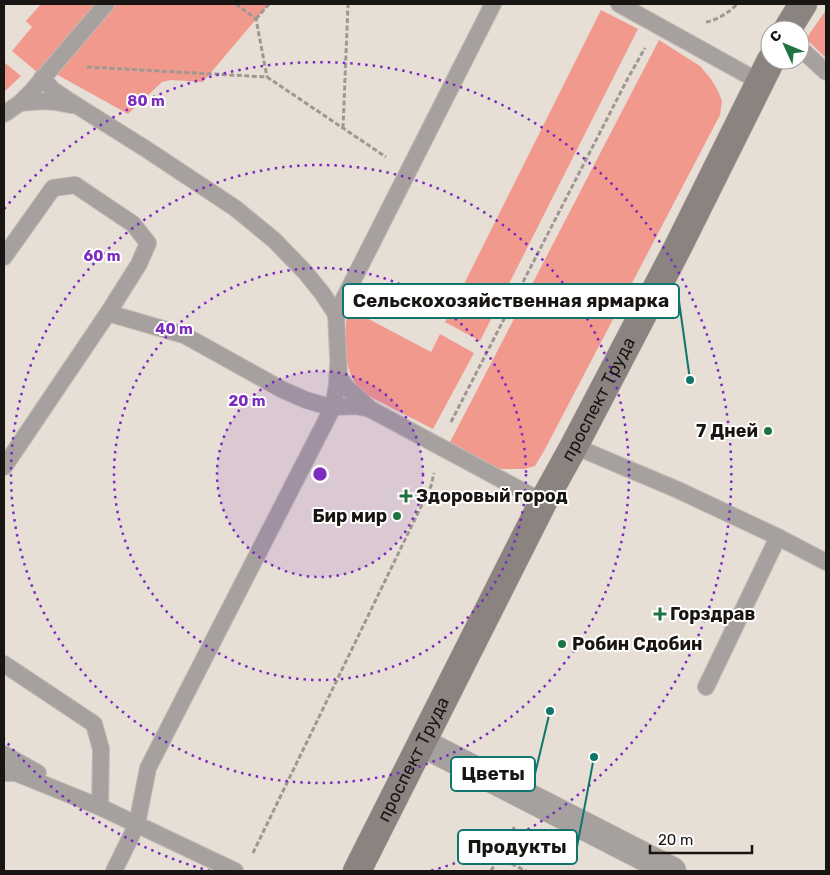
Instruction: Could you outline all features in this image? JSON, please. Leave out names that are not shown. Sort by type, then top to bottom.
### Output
[{"type":"main road","points":[[793,20],[803,4]]},
{"type":"main road","name":"проспект Труда","points":[[357,871],[543,502],[677,249],[766,71]]},
{"type":"street","points":[[422,743],[672,871]]},
{"type":"lane","points":[[4,114],[20,103],[106,4]]},
{"type":"lane","points":[[336,314],[492,4]]},
{"type":"lane","points":[[619,4],[766,71]]},
{"type":"lane","points":[[810,57],[826,72]]},
{"type":"lane","points":[[42,78],[53,90],[235,208],[274,240],[306,273],[336,314],[338,365],[333,407],[148,768],[137,824],[114,871]]},
{"type":"lane","points":[[20,103],[58,102],[83,109]]},
{"type":"lane","points":[[4,257],[53,188],[75,185],[134,224],[148,243],[139,264],[108,313],[4,467]]},
{"type":"lane","points":[[108,313],[184,334],[283,390],[306,400],[333,407],[356,406],[370,410],[543,502]]},
{"type":"lane","points":[[338,365],[340,376],[346,387],[370,410]]},
{"type":"lane","points":[[574,446],[678,490],[826,562]]},
{"type":"lane","points":[[706,687],[778,537]]},
{"type":"lane","points":[[4,664],[94,724],[100,749],[100,806]]},
{"type":"lane","points":[[4,754],[100,806],[235,871]]},
{"type":"lane","points":[[4,773],[16,774],[100,806]]},
{"type":"path","points":[[236,4],[256,19],[267,77]]},
{"type":"path","points":[[256,19],[269,4]]},
{"type":"path","points":[[343,129],[348,4]]},
{"type":"path","points":[[704,22],[713,20],[734,8],[737,4]]},
{"type":"path","points":[[54,64],[267,77],[408,172]]},
{"type":"path","points":[[490,871],[530,799]]},
{"type":"path","points":[[498,857],[526,871]]},
{"type":"shaded area","points":[[41,4],[97,4],[37,72],[12,51],[32,27],[26,21]]},
{"type":"shaded area","points":[[106,4],[269,4],[203,82],[171,80],[162,82],[128,114],[56,74]]},
{"type":"shaded area","points":[[601,10],[638,29],[480,341],[445,322]]},
{"type":"shaded area","points":[[826,10],[826,58],[810,43],[810,33]]},
{"type":"shaded area","points":[[659,40],[700,66],[711,79],[722,101],[720,115],[535,466],[524,469],[499,469],[449,444]]},
{"type":"shaded area","points":[[4,62],[21,76],[4,92]]},
{"type":"shaded area","points":[[350,302],[364,309],[361,315],[431,352],[440,334],[474,353],[433,429],[369,396],[359,388],[353,379],[346,358],[345,346],[346,323]]},
{"type":"place","name":"Сельскохозяйственная ярмарка","points":[[690,380]]},
{"type":"place","name":"7 Дней","points":[[768,431]]},
{"type":"place","name":"Здоровый город","points":[[406,496]]},
{"type":"place","name":"Бир мир","points":[[397,516]]},
{"type":"place","name":"Горздрав","points":[[660,614]]},
{"type":"place","name":"Робин Сдобин","points":[[562,644]]},
{"type":"place","name":"Цветы","points":[[550,711]]},
{"type":"place","name":"Продукты","points":[[594,757]]}]
